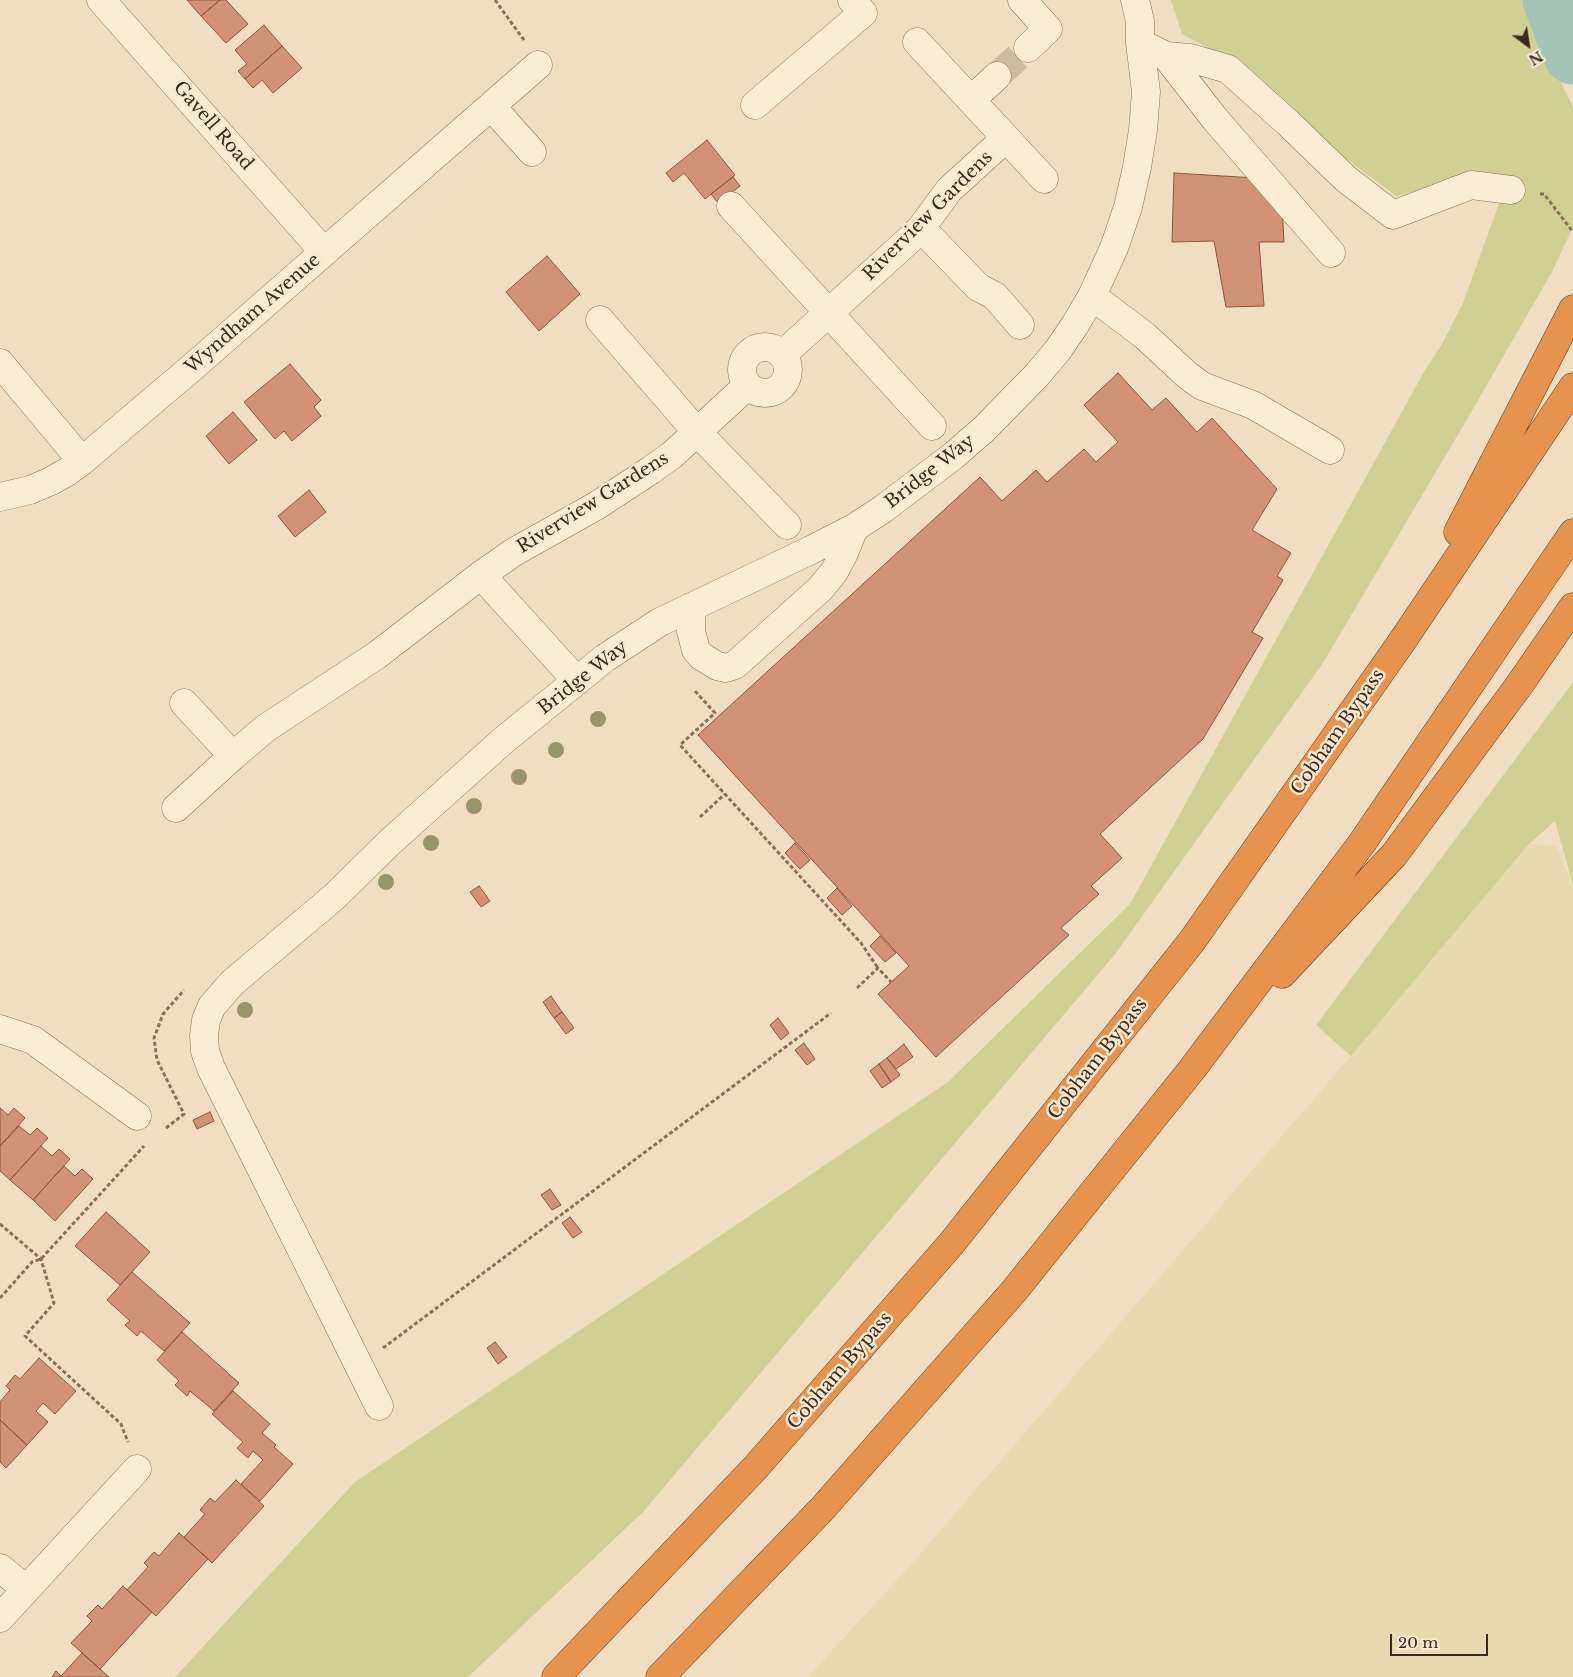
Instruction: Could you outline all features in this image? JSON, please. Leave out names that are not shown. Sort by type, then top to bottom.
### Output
[{"type":"highway","points":[[1403,640],[1573,309]]},
{"type":"highway","name":"Cobham Bypass","points":[[556,1677],[755,1468],[951,1244],[1192,941],[1403,640],[1573,387]]},
{"type":"highway","points":[[660,1677],[822,1509],[1014,1292],[1193,1068],[1362,842],[1573,533]]},
{"type":"highway","points":[[1193,1068],[1394,855],[1520,684],[1573,607]]},
{"type":"street","name":"Gavell Road","points":[[102,0],[324,252]]},
{"type":"street","points":[[755,105],[863,13],[852,0]]},
{"type":"street","points":[[1022,0],[1048,29],[1028,48]]},
{"type":"street","name":"Bridge Way","points":[[379,1406],[211,1068],[205,1051],[204,1036],[206,1020],[212,1006],[232,982],[334,897],[390,842],[505,739],[631,640],[690,607],[854,528],[939,467],[1006,408],[1058,350],[1075,325],[1092,296],[1114,248],[1128,207],[1143,130],[1146,92],[1140,43],[1140,22],[1135,0]]},
{"type":"street","name":"Riverview Gardens","points":[[917,42],[1044,180]]},
{"type":"street","points":[[1140,43],[1166,56],[1190,58],[1228,69],[1346,179],[1393,216],[1471,185],[1511,190]]},
{"type":"street","points":[[1166,56],[1216,119],[1331,253]]},
{"type":"street","name":"Wyndham Avenue","points":[[0,497],[30,490],[52,481],[82,461],[538,65]]},
{"type":"street","points":[[968,96],[997,76]]},
{"type":"street","points":[[491,106],[532,152]]},
{"type":"street","name":"Riverview Gardens","points":[[176,808],[266,728],[376,655],[514,552],[596,506],[672,455],[747,386],[762,394],[777,390],[783,384],[788,370],[782,355],[921,228],[949,190],[1006,138]]},
{"type":"street","points":[[731,206],[932,426]]},
{"type":"street","points":[[921,228],[978,287],[995,296],[1020,324]]},
{"type":"street","points":[[1092,296],[1145,336],[1187,376],[1202,386],[1252,405],[1330,450]]},
{"type":"street","points":[[600,320],[697,432],[787,525]]},
{"type":"street","points":[[0,363],[82,461]]},
{"type":"street","points":[[690,607],[691,631],[696,650],[701,656],[718,666],[726,668],[735,665],[820,589],[834,572],[854,528]]},
{"type":"street","points":[[481,575],[577,681]]},
{"type":"street","points":[[184,703],[233,756]]},
{"type":"street","points":[[0,1030],[33,1040],[136,1116]]},
{"type":"street","points":[[0,1618],[137,1469]]},
{"type":"street","points":[[0,1568],[26,1589]]},
{"type":"path","points":[[495,0],[527,45],[538,65]]},
{"type":"path","points":[[1511,190],[1544,194],[1573,232]]},
{"type":"path","points":[[690,685],[715,713],[680,745],[861,943],[878,968],[891,982]]},
{"type":"path","points":[[700,817],[725,794]]},
{"type":"path","points":[[857,988],[878,968]]},
{"type":"path","points":[[359,1366],[830,1013]]},
{"type":"path","points":[[0,1224],[41,1259],[54,1303],[25,1336],[121,1424],[137,1469]]},
{"type":"shaded area","points":[[1528,844],[1557,846],[1573,887],[1573,1677],[808,1677],[914,1561],[1351,1056]]},
{"type":"green space","points":[[1171,0],[1528,0],[1557,74],[1573,107],[1573,227],[1552,272],[1323,663],[1116,953],[643,1512],[468,1677],[175,1677],[355,1482],[948,1082],[1130,904],[1425,370],[1442,344],[1463,303],[1506,184],[1468,178],[1396,196],[1329,146],[1246,76],[1208,48],[1182,34]]},
{"type":"green space","points":[[1573,682],[1573,885],[1555,821],[1528,845],[1351,1056],[1316,1025]]},
{"type":"building","points":[[187,0],[220,0],[201,16]]},
{"type":"building","points":[[220,0],[226,0],[248,24],[226,43],[201,16]]},
{"type":"building","points":[[264,25],[282,46],[245,79],[238,71],[247,64],[235,50]]},
{"type":"building","points":[[282,46],[302,68],[273,93],[262,80],[253,88],[245,79]]},
{"type":"building","points":[[707,140],[735,175],[705,199],[684,173],[673,182],[666,173]]},
{"type":"building","points":[[1174,173],[1256,178],[1282,206],[1284,242],[1259,242],[1264,306],[1226,307],[1214,241],[1172,242]]},
{"type":"building","points":[[733,177],[740,186],[718,203],[711,194]]},
{"type":"building","points":[[547,256],[580,294],[539,331],[506,292]]},
{"type":"building","points":[[290,364],[321,400],[314,407],[321,416],[292,441],[284,431],[275,439],[244,402]]},
{"type":"building","points":[[1118,373],[1152,410],[1166,398],[1197,432],[1212,418],[1277,489],[1252,530],[1291,553],[1277,576],[1283,580],[1252,632],[1263,638],[1203,739],[1100,834],[1122,858],[1091,886],[1099,894],[1061,928],[1069,935],[936,1057],[878,994],[909,966],[698,735],[980,477],[1002,501],[1036,470],[1047,482],[1084,449],[1096,462],[1118,442],[1084,405]]},
{"type":"building","points":[[233,412],[257,440],[229,464],[206,436]]},
{"type":"building","points":[[309,490],[326,512],[295,537],[278,516]]},
{"type":"building","points":[[795,843],[810,860],[800,869],[785,853]]},
{"type":"building","points":[[479,886],[490,901],[481,907],[470,892]]},
{"type":"building","points":[[837,888],[852,906],[842,915],[827,898]]},
{"type":"building","points":[[880,936],[896,953],[885,962],[870,946]]},
{"type":"building","points":[[551,996],[562,1012],[554,1018],[543,1002]]},
{"type":"building","points":[[562,1012],[574,1028],[566,1034],[554,1018]]},
{"type":"building","points":[[778,1018],[789,1033],[781,1040],[770,1025]]},
{"type":"building","points":[[804,1043],[815,1059],[807,1065],[795,1050]]},
{"type":"building","points":[[904,1044],[913,1057],[896,1069],[887,1058]]},
{"type":"building","points":[[887,1058],[900,1075],[891,1082],[879,1064]]},
{"type":"building","points":[[879,1064],[891,1082],[882,1088],[870,1071]]},
{"type":"building","points":[[0,1108],[8,1115],[14,1108],[25,1118],[0,1146]]},
{"type":"building","points":[[210,1112],[214,1121],[197,1129],[193,1120]]},
{"type":"building","points":[[19,1126],[30,1135],[37,1128],[48,1138],[10,1180],[0,1171],[0,1146]]},
{"type":"building","points":[[41,1146],[52,1156],[59,1149],[70,1159],[33,1200],[10,1180]]},
{"type":"building","points":[[64,1166],[75,1176],[82,1169],[93,1179],[55,1221],[33,1200]]},
{"type":"building","points":[[550,1189],[561,1205],[552,1210],[541,1195]]},
{"type":"building","points":[[106,1212],[150,1252],[120,1285],[75,1246]]},
{"type":"building","points":[[570,1217],[582,1232],[573,1238],[562,1223]]},
{"type":"building","points":[[132,1272],[190,1323],[164,1351],[141,1331],[137,1336],[125,1325],[130,1321],[107,1300]]},
{"type":"building","points":[[182,1332],[239,1383],[214,1411],[190,1391],[187,1396],[175,1385],[179,1381],[157,1360]]},
{"type":"building","points":[[495,1342],[507,1357],[498,1364],[487,1348]]},
{"type":"building","points":[[39,1358],[76,1391],[55,1414],[43,1403],[36,1411],[48,1422],[27,1445],[0,1420],[0,1402],[10,1390],[6,1386],[15,1375],[20,1379]]},
{"type":"building","points":[[233,1391],[270,1424],[262,1433],[293,1464],[260,1501],[241,1484],[263,1460],[253,1451],[248,1458],[237,1448],[243,1442],[212,1414]]},
{"type":"building","points":[[0,1420],[27,1445],[6,1468],[0,1462]]},
{"type":"building","points":[[236,1480],[264,1506],[212,1563],[184,1537],[205,1514],[200,1510],[210,1498],[215,1502]]},
{"type":"building","points":[[179,1533],[208,1559],[156,1616],[127,1590],[148,1567],[144,1563],[154,1552],[159,1556]]},
{"type":"building","points":[[123,1586],[152,1612],[100,1669],[71,1643],[92,1621],[87,1616],[98,1605],[102,1609]]},
{"type":"building","points":[[82,1653],[109,1677],[52,1677],[56,1671],[61,1676]]},
{"type":"waterway","points":[[1552,0],[1573,55]]},
{"type":"tunnel","points":[[997,76],[1028,48]]}]
